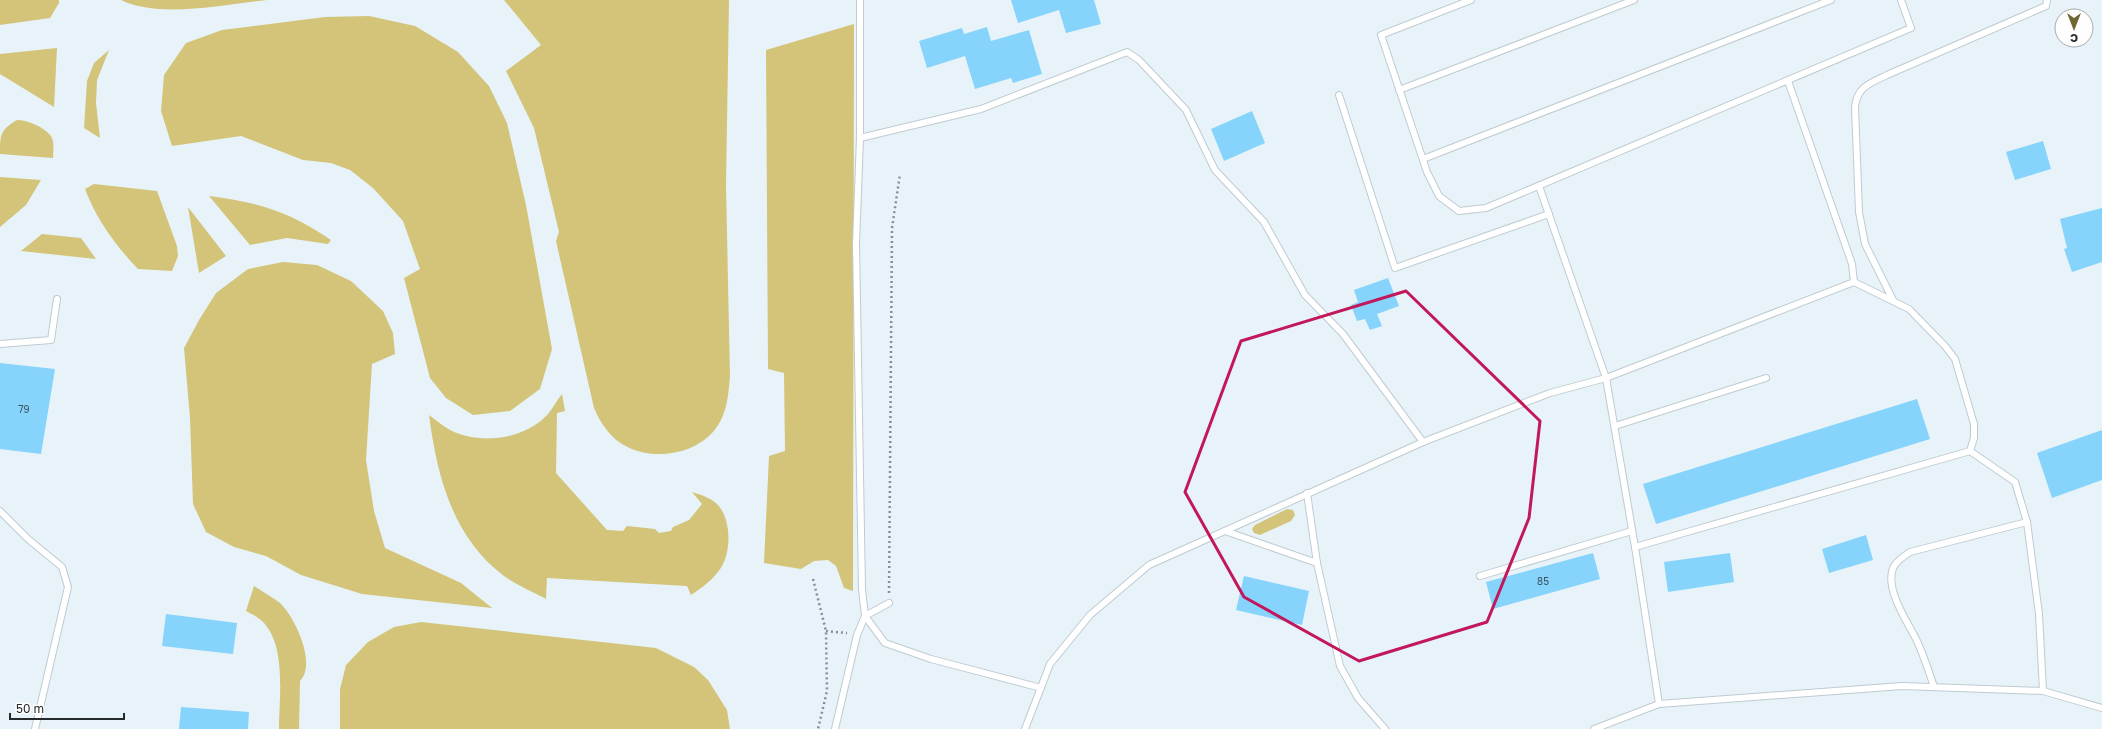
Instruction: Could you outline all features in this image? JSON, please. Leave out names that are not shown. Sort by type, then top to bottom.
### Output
[{"type":"lane","points":[[835,729],[857,635],[865,616],[862,589],[856,244],[860,138],[860,0]]},
{"type":"lane","points":[[1471,0],[1381,35],[1423,159],[1439,196],[1459,211],[1486,208],[1912,28],[1901,0]]},
{"type":"lane","points":[[1399,90],[1634,0]]},
{"type":"lane","points":[[1423,159],[1831,0]]},
{"type":"lane","points":[[1893,300],[1865,244],[1860,212],[1856,106],[1860,90],[1865,85],[1919,60],[2046,6],[2047,0]]},
{"type":"lane","points":[[860,138],[981,109],[1127,52],[1139,60],[1186,110],[1215,170],[1264,222],[1305,295],[1343,334],[1423,442]]},
{"type":"lane","points":[[1788,81],[1852,264],[1854,282]]},
{"type":"lane","points":[[1339,95],[1395,268],[1549,214]]},
{"type":"lane","points":[[1539,186],[1606,378],[1635,547],[1659,704]]},
{"type":"lane","points":[[1025,729],[1050,664],[1090,614],[1149,565],[1423,442],[1550,393],[1606,378],[1854,282],[1893,300],[1909,310],[1945,346],[1955,359],[1974,424],[1974,438],[1970,450]]},
{"type":"lane","points":[[0,344],[51,340],[57,299]]},
{"type":"lane","points":[[1615,426],[1766,378]]},
{"type":"lane","points":[[1970,450],[2015,482],[2027,522],[2038,614],[2043,691]]},
{"type":"lane","points":[[1635,547],[1970,450]]},
{"type":"lane","points":[[1307,494],[1317,564],[1340,666],[1358,698],[1385,729]]},
{"type":"lane","points":[[0,511],[28,539],[62,567],[68,588],[35,729]]},
{"type":"lane","points":[[1934,687],[1917,642],[1897,605],[1892,582],[1893,568],[1898,560],[1910,552],[2027,522]]},
{"type":"lane","points":[[1225,531],[1317,564]]},
{"type":"lane","points":[[1480,576],[1632,531]]},
{"type":"lane","points":[[865,616],[889,603]]},
{"type":"lane","points":[[865,616],[885,643],[931,659],[1041,688]]},
{"type":"lane","points":[[1594,729],[1659,704],[1902,686],[2043,691],[2102,708]]},
{"type":"path","points":[[889,603],[892,228],[900,174]]},
{"type":"path","points":[[813,579],[826,632],[827,691],[818,729]]},
{"type":"path","points":[[826,632],[840,631]]},
{"type":"highlighted area","points":[[1406,291],[1540,421],[1529,518],[1487,622],[1359,661],[1244,597],[1185,492],[1241,341]]},
{"type":"shaded area","points":[[0,0],[59,0],[59,3],[50,18],[0,25]]},
{"type":"shaded area","points":[[121,0],[267,0],[193,9],[154,9],[137,6]]},
{"type":"shaded area","points":[[504,0],[729,0],[726,185],[730,377],[726,406],[718,426],[704,440],[682,451],[657,454],[645,453],[622,444],[609,433],[594,408],[556,241],[559,232],[534,128],[506,71],[541,45]]},
{"type":"shaded area","points":[[369,16],[415,26],[458,52],[489,86],[507,123],[526,205],[552,349],[540,389],[510,411],[473,415],[446,398],[430,378],[404,278],[420,269],[403,221],[373,188],[350,170],[331,163],[303,160],[241,136],[172,146],[161,111],[164,75],[186,43],[222,30],[325,17]]},
{"type":"shaded area","points":[[854,24],[853,591],[844,588],[836,566],[828,560],[814,561],[801,569],[764,563],[769,456],[785,451],[784,373],[768,369],[766,50]]},
{"type":"shaded area","points":[[57,48],[54,107],[0,74],[0,54]]},
{"type":"shaded area","points":[[109,50],[97,80],[96,103],[100,138],[84,128],[87,81],[94,63]]},
{"type":"shaded area","points":[[17,120],[26,121],[36,125],[51,136],[54,147],[53,158],[0,154],[0,142],[4,130]]},
{"type":"shaded area","points":[[0,177],[41,180],[26,205],[0,227]]},
{"type":"shaded area","points":[[94,184],[157,191],[177,246],[178,256],[172,271],[138,269],[107,232],[95,211],[85,189]]},
{"type":"shaded area","points":[[209,196],[243,201],[287,215],[302,222],[331,240],[328,244],[287,238],[250,245]]},
{"type":"shaded area","points":[[188,207],[226,256],[199,273]]},
{"type":"shaded area","points":[[42,234],[81,238],[96,259],[21,251]]},
{"type":"shaded area","points":[[283,262],[317,265],[351,281],[383,311],[393,333],[395,354],[372,364],[366,460],[374,511],[385,548],[461,583],[492,608],[362,594],[301,575],[266,556],[234,547],[206,532],[193,504],[190,418],[184,348],[216,293],[248,269]]},
{"type":"shaded area","points":[[562,394],[565,411],[557,413],[556,473],[607,530],[623,531],[627,526],[655,529],[659,533],[671,531],[673,527],[689,520],[702,504],[692,492],[712,500],[721,509],[725,516],[728,533],[725,559],[722,567],[714,576],[705,585],[691,595],[687,586],[547,578],[546,599],[504,576],[486,560],[471,543],[450,503],[443,482],[432,438],[429,415],[450,430],[462,435],[488,438],[501,437],[527,430],[538,423],[548,414]]},
{"type":"shaded area","points":[[1287,509],[1293,510],[1295,515],[1291,521],[1260,535],[1254,533],[1252,529],[1255,525]]},
{"type":"shaded area","points":[[254,586],[280,603],[292,619],[302,641],[306,664],[305,673],[300,681],[299,729],[279,729],[280,672],[275,644],[270,631],[262,621],[246,611]]},
{"type":"shaded area","points":[[421,622],[656,648],[694,667],[708,680],[727,710],[730,729],[340,729],[340,689],[346,665],[368,642],[394,627]]},
{"type":"building","points":[[1011,0],[1094,0],[1101,24],[1066,33],[1059,10],[1018,23]]},
{"type":"building","points":[[987,27],[991,41],[1029,30],[1042,74],[1013,83],[1011,78],[975,89],[965,56],[927,68],[919,41],[962,28],[964,34]]},
{"type":"building","points":[[1252,111],[1265,143],[1224,161],[1211,129]]},
{"type":"building","points":[[2043,141],[2051,169],[2015,180],[2006,152]]},
{"type":"building","points":[[2102,208],[2102,262],[2072,272],[2064,249],[2067,248],[2060,219]]},
{"type":"building","points":[[1388,278],[1399,306],[1377,314],[1382,326],[1370,330],[1365,319],[1357,321],[1351,305],[1358,302],[1354,290]]},
{"type":"building","points":[[0,363],[55,369],[41,454],[0,449]]},
{"type":"building","points":[[1917,399],[1930,439],[1656,524],[1643,484]]},
{"type":"building","points":[[2102,430],[2102,480],[2052,498],[2037,453]]},
{"type":"building","points":[[1866,535],[1873,560],[1829,573],[1822,549]]},
{"type":"building","points":[[1593,553],[1600,579],[1493,609],[1486,582]]},
{"type":"building","points":[[1730,553],[1734,582],[1668,592],[1664,562]]},
{"type":"building","points":[[1244,576],[1309,591],[1302,625],[1236,610]]},
{"type":"building","points":[[166,614],[237,623],[233,654],[162,646]]},
{"type":"building","points":[[181,707],[249,712],[248,729],[179,729]]}]
